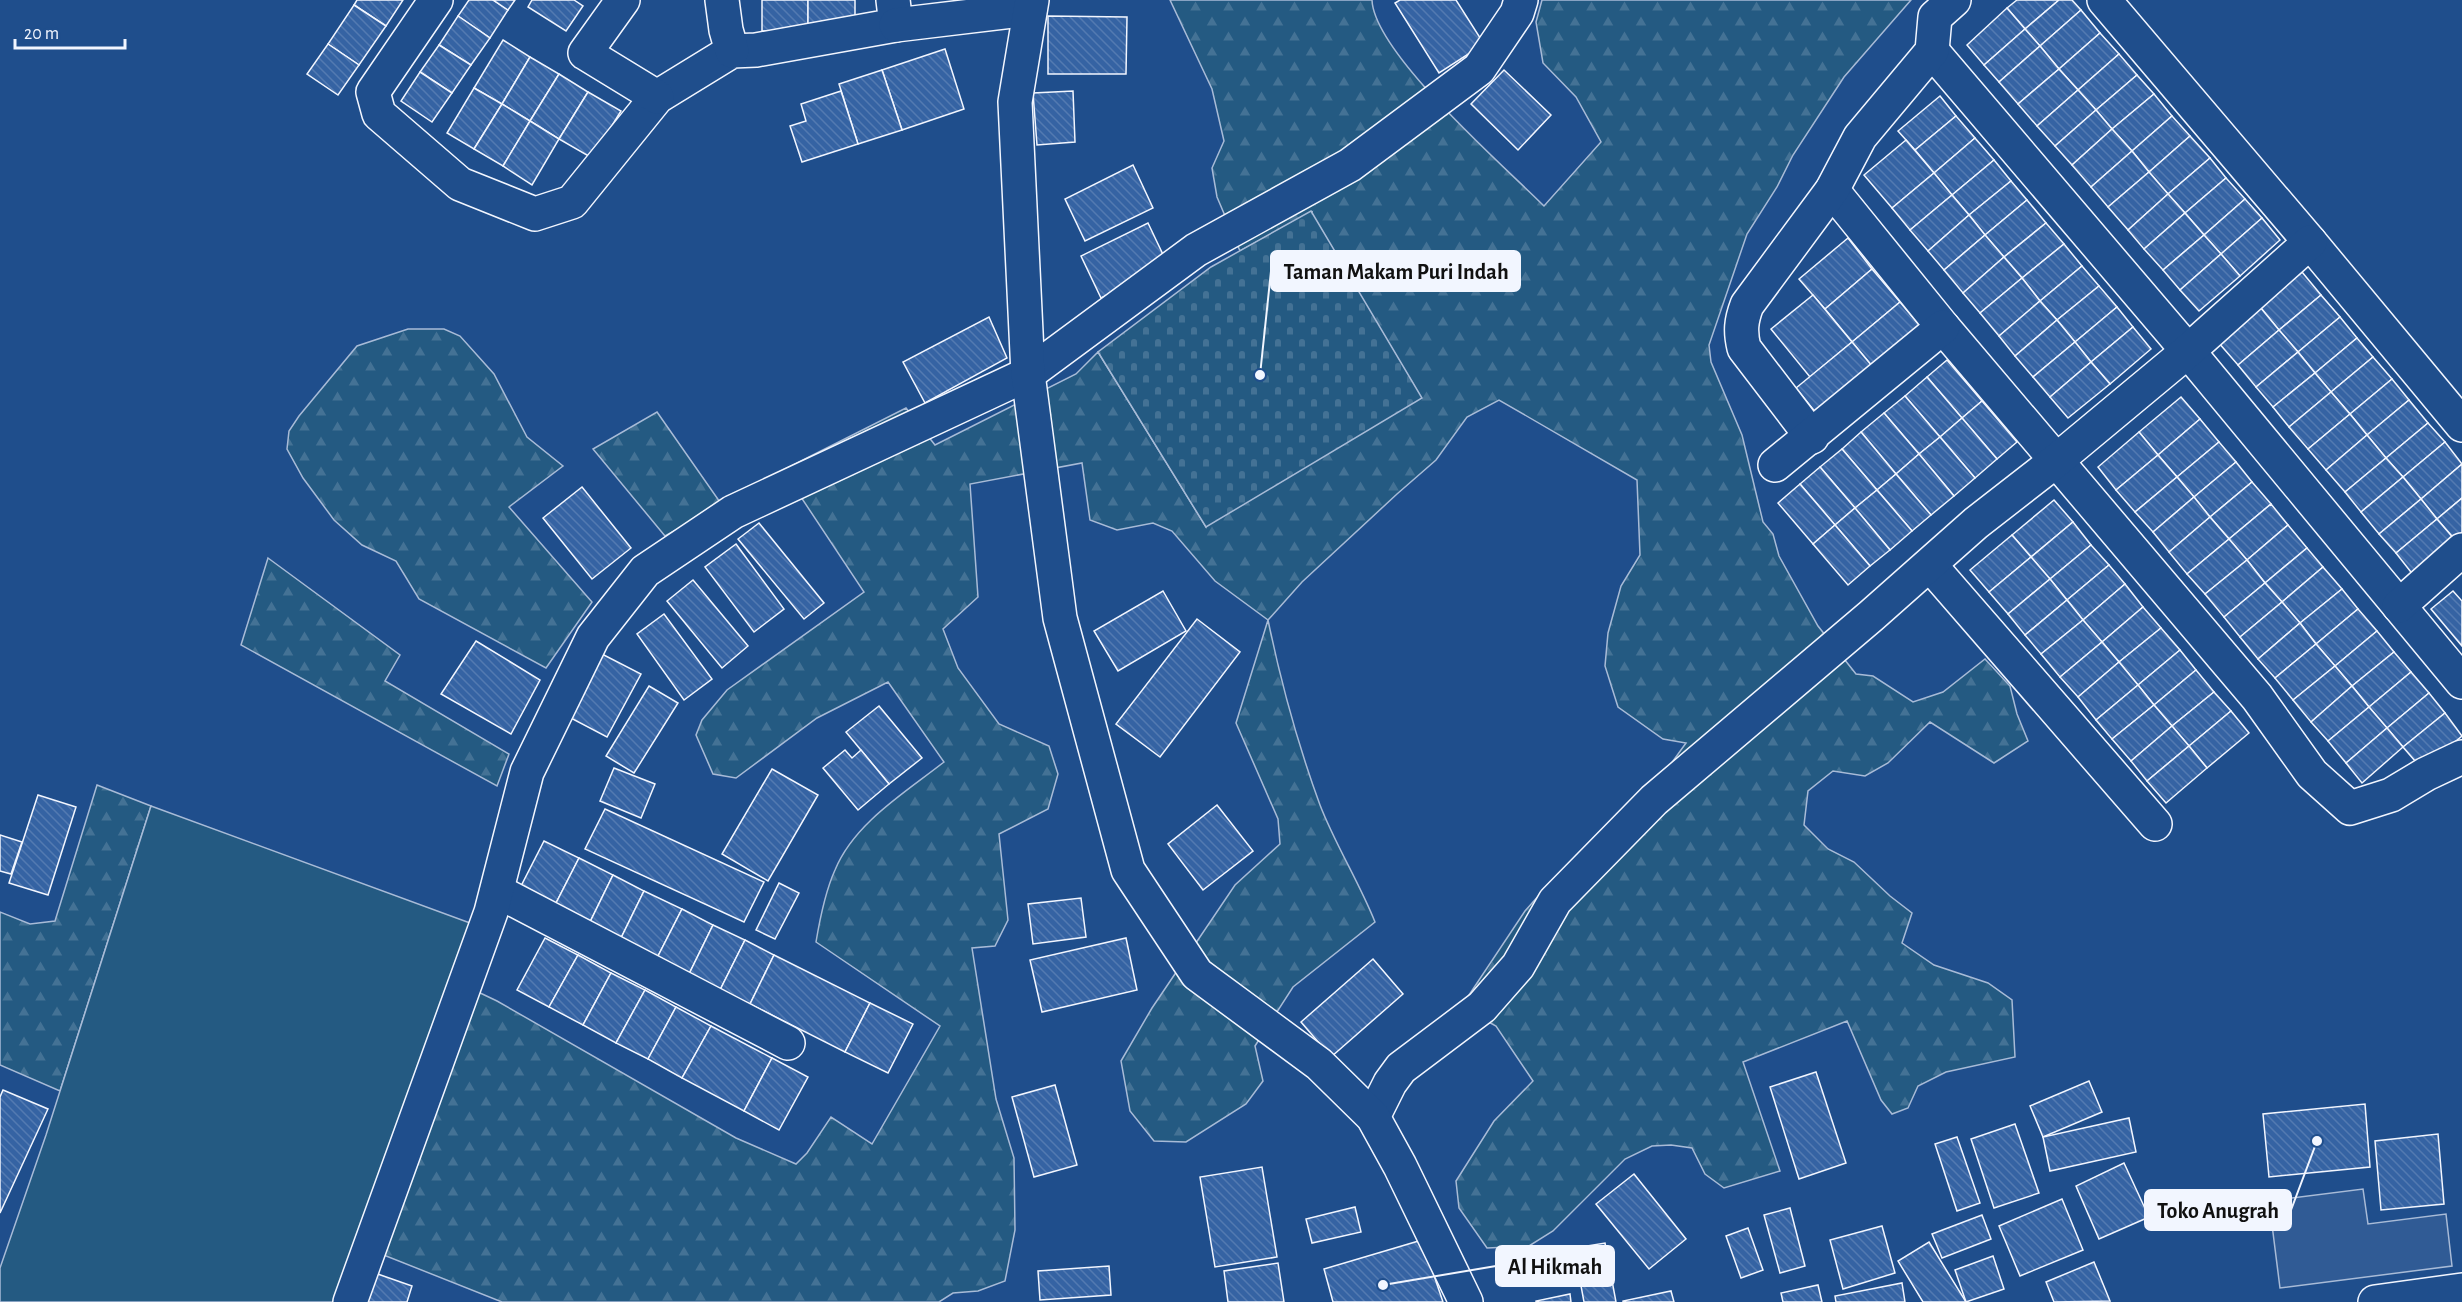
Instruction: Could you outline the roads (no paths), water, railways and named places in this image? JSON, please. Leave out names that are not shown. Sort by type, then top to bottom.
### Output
[{"type":"street","points":[[436,0],[373,92],[380,114],[460,184],[535,214],[572,202],[657,97],[732,51],[756,50],[895,12],[1031,4],[1015,102],[1028,374],[1060,618],[1128,870],[1197,974],[1319,1064],[1373,1117],[1400,1166],[1466,1302]]},
{"type":"street","points":[[623,0],[585,53],[657,97]]},
{"type":"street","points":[[722,0],[726,30],[732,51]]},
{"type":"street","points":[[350,1302],[497,891],[527,772],[593,637],[645,571],[733,512],[1028,374],[1196,250],[1350,165],[1479,69],[1517,13],[1521,0]]},
{"type":"street","points":[[1812,437],[1744,348],[1740,331],[1747,305],[1832,190],[1860,137],[1932,51],[1935,17],[1954,0]]},
{"type":"street","points":[[2104,0],[2462,424]]},
{"type":"street","points":[[1932,51],[2188,351],[2462,682]]},
{"type":"street","points":[[1832,190],[1943,327],[2257,697],[2313,774],[2350,808],[2391,795],[2462,757]]},
{"type":"street","points":[[1373,1117],[1390,1083],[1401,1068],[1482,1007],[1518,966],[1555,901],[1654,800],[1930,566],[1976,523],[2057,460],[2188,351],[2310,242]]},
{"type":"street","points":[[1775,465],[1812,437],[1943,327]]},
{"type":"street","points":[[2399,606],[2462,550]]},
{"type":"street","points":[[1930,566],[2155,824]]},
{"type":"street","points":[[497,891],[788,1043]]},
{"type":"street","points":[[2376,1302],[2462,1290]]},
{"type":"place","name":"Taman Makam Puri Indah","points":[[1260,375]]},
{"type":"place","name":"Toko Anugrah","points":[[2317,1141]]},
{"type":"place","name":"Al Hikmah","points":[[1383,1285]]}]
